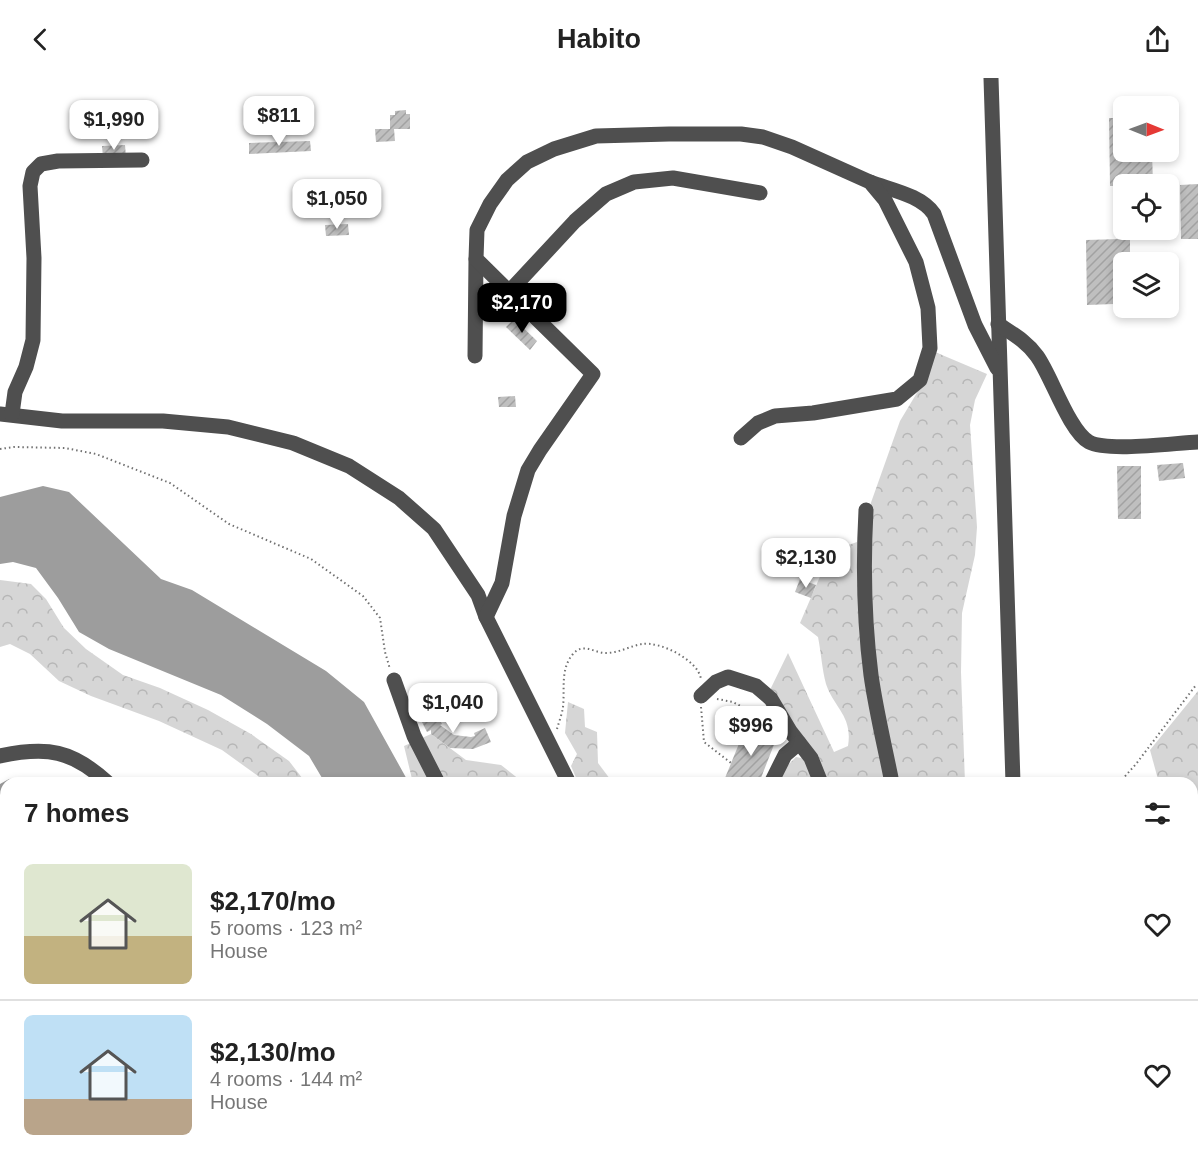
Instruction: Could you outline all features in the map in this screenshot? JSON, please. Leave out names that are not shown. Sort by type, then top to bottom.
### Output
[{"type":"street","points":[[991,78],[1012,777]]},
{"type":"street","points":[[475,356],[477,230],[490,204],[507,180],[527,162],[554,148],[597,136],[741,135],[763,137],[792,147],[929,206],[975,325],[999,374]]},
{"type":"street","points":[[142,160],[58,161],[41,164],[33,172],[30,186],[34,258],[33,340],[6,414],[62,421],[163,422],[228,427],[293,442],[349,466],[399,498],[434,528],[477,595],[566,777]]},
{"type":"street","points":[[509,292],[575,221],[606,194],[634,182],[673,178],[760,193]]},
{"type":"street","points":[[741,438],[758,423],[776,416],[813,413],[897,399],[920,380],[930,348],[928,308],[916,262],[885,200],[870,182]]},
{"type":"street","points":[[893,216],[897,206],[908,200],[919,200]]},
{"type":"street","points":[[476,259],[594,374],[528,470],[514,516],[502,583],[486,617]]},
{"type":"street","points":[[998,324],[1026,342],[1039,358],[1075,426],[1088,441],[1109,446],[1198,442]]},
{"type":"street","points":[[866,510],[863,558],[867,629],[872,676],[891,777]]},
{"type":"street","points":[[701,696],[716,682],[728,677],[756,686],[771,699],[811,758],[819,777]]},
{"type":"street","points":[[394,680],[414,736],[435,777]]},
{"type":"street","points":[[774,777],[785,755],[799,743]]},
{"type":"street","points":[[0,756],[33,750],[62,753],[90,766],[102,777]]},
{"type":"path","points":[[0,449],[65,448],[96,454],[170,483],[229,525],[310,559],[363,596],[380,618],[385,652],[394,680]]},
{"type":"path","points":[[552,749],[562,708],[565,667],[574,652],[586,647],[605,654],[643,644],[660,647],[695,664],[701,675],[700,714],[704,741],[731,764]]},
{"type":"path","points":[[1124,777],[1144,755],[1196,685]]},
{"type":"path","points":[[701,696],[733,702],[748,710]]},
{"type":"green space","points":[[935,352],[987,374],[975,400],[970,425],[977,527],[975,555],[962,613],[961,672],[965,777],[822,777],[769,692],[788,653],[834,752],[848,746],[848,727],[826,684],[818,637],[800,623],[831,551],[857,542],[900,421],[924,381]]},
{"type":"green space","points":[[0,580],[31,584],[46,599],[64,628],[86,649],[123,675],[160,688],[208,710],[251,734],[289,761],[301,777],[259,777],[222,750],[159,721],[91,696],[59,681],[30,654],[10,644],[0,647]]},
{"type":"green space","points":[[1198,691],[1198,777],[1157,777],[1150,750]]},
{"type":"green space","points":[[568,702],[584,709],[585,727],[597,732],[598,763],[608,777],[576,777],[571,766],[577,754],[565,733]]},
{"type":"green space","points":[[431,734],[466,760],[501,765],[516,777],[412,777],[404,746]]},
{"type":"green space","points":[[796,757],[806,759],[814,777],[781,777],[784,769]]},
{"type":"shaded area","points":[[43,486],[69,492],[161,579],[192,590],[326,671],[364,702],[406,777],[321,777],[309,756],[267,724],[221,695],[109,649],[79,632],[36,568],[13,562],[0,564],[0,497]]},
{"type":"building","points":[[406,110],[406,114],[410,114],[410,129],[394,129],[395,141],[376,142],[375,129],[390,129],[390,115],[395,115],[395,111]]},
{"type":"building","points":[[1109,118],[1113,118],[1113,162],[1152,162],[1153,174],[1113,174],[1113,186],[1110,186]]},
{"type":"building","points":[[310,141],[311,151],[249,154],[249,143]]},
{"type":"building","points":[[125,145],[126,157],[103,157],[102,146]]},
{"type":"building","points":[[1198,184],[1198,239],[1181,239],[1180,185]]},
{"type":"building","points":[[348,224],[349,235],[326,236],[325,225]]},
{"type":"building","points":[[1086,240],[1130,240],[1130,252],[1113,252],[1113,304],[1087,305]]},
{"type":"building","points":[[514,319],[537,341],[530,350],[506,327]]},
{"type":"building","points":[[515,396],[516,407],[499,407],[498,397]]},
{"type":"building","points":[[1183,463],[1185,478],[1159,481],[1157,465]]},
{"type":"building","points":[[1117,466],[1141,466],[1141,519],[1118,519]]},
{"type":"building","points":[[800,579],[816,585],[811,598],[795,592]]},
{"type":"building","points":[[435,710],[442,724],[440,725],[454,735],[471,737],[485,728],[491,742],[473,749],[450,748],[431,734],[431,730],[427,732],[420,718]]},
{"type":"building","points":[[747,724],[777,737],[761,777],[725,777]]}]
